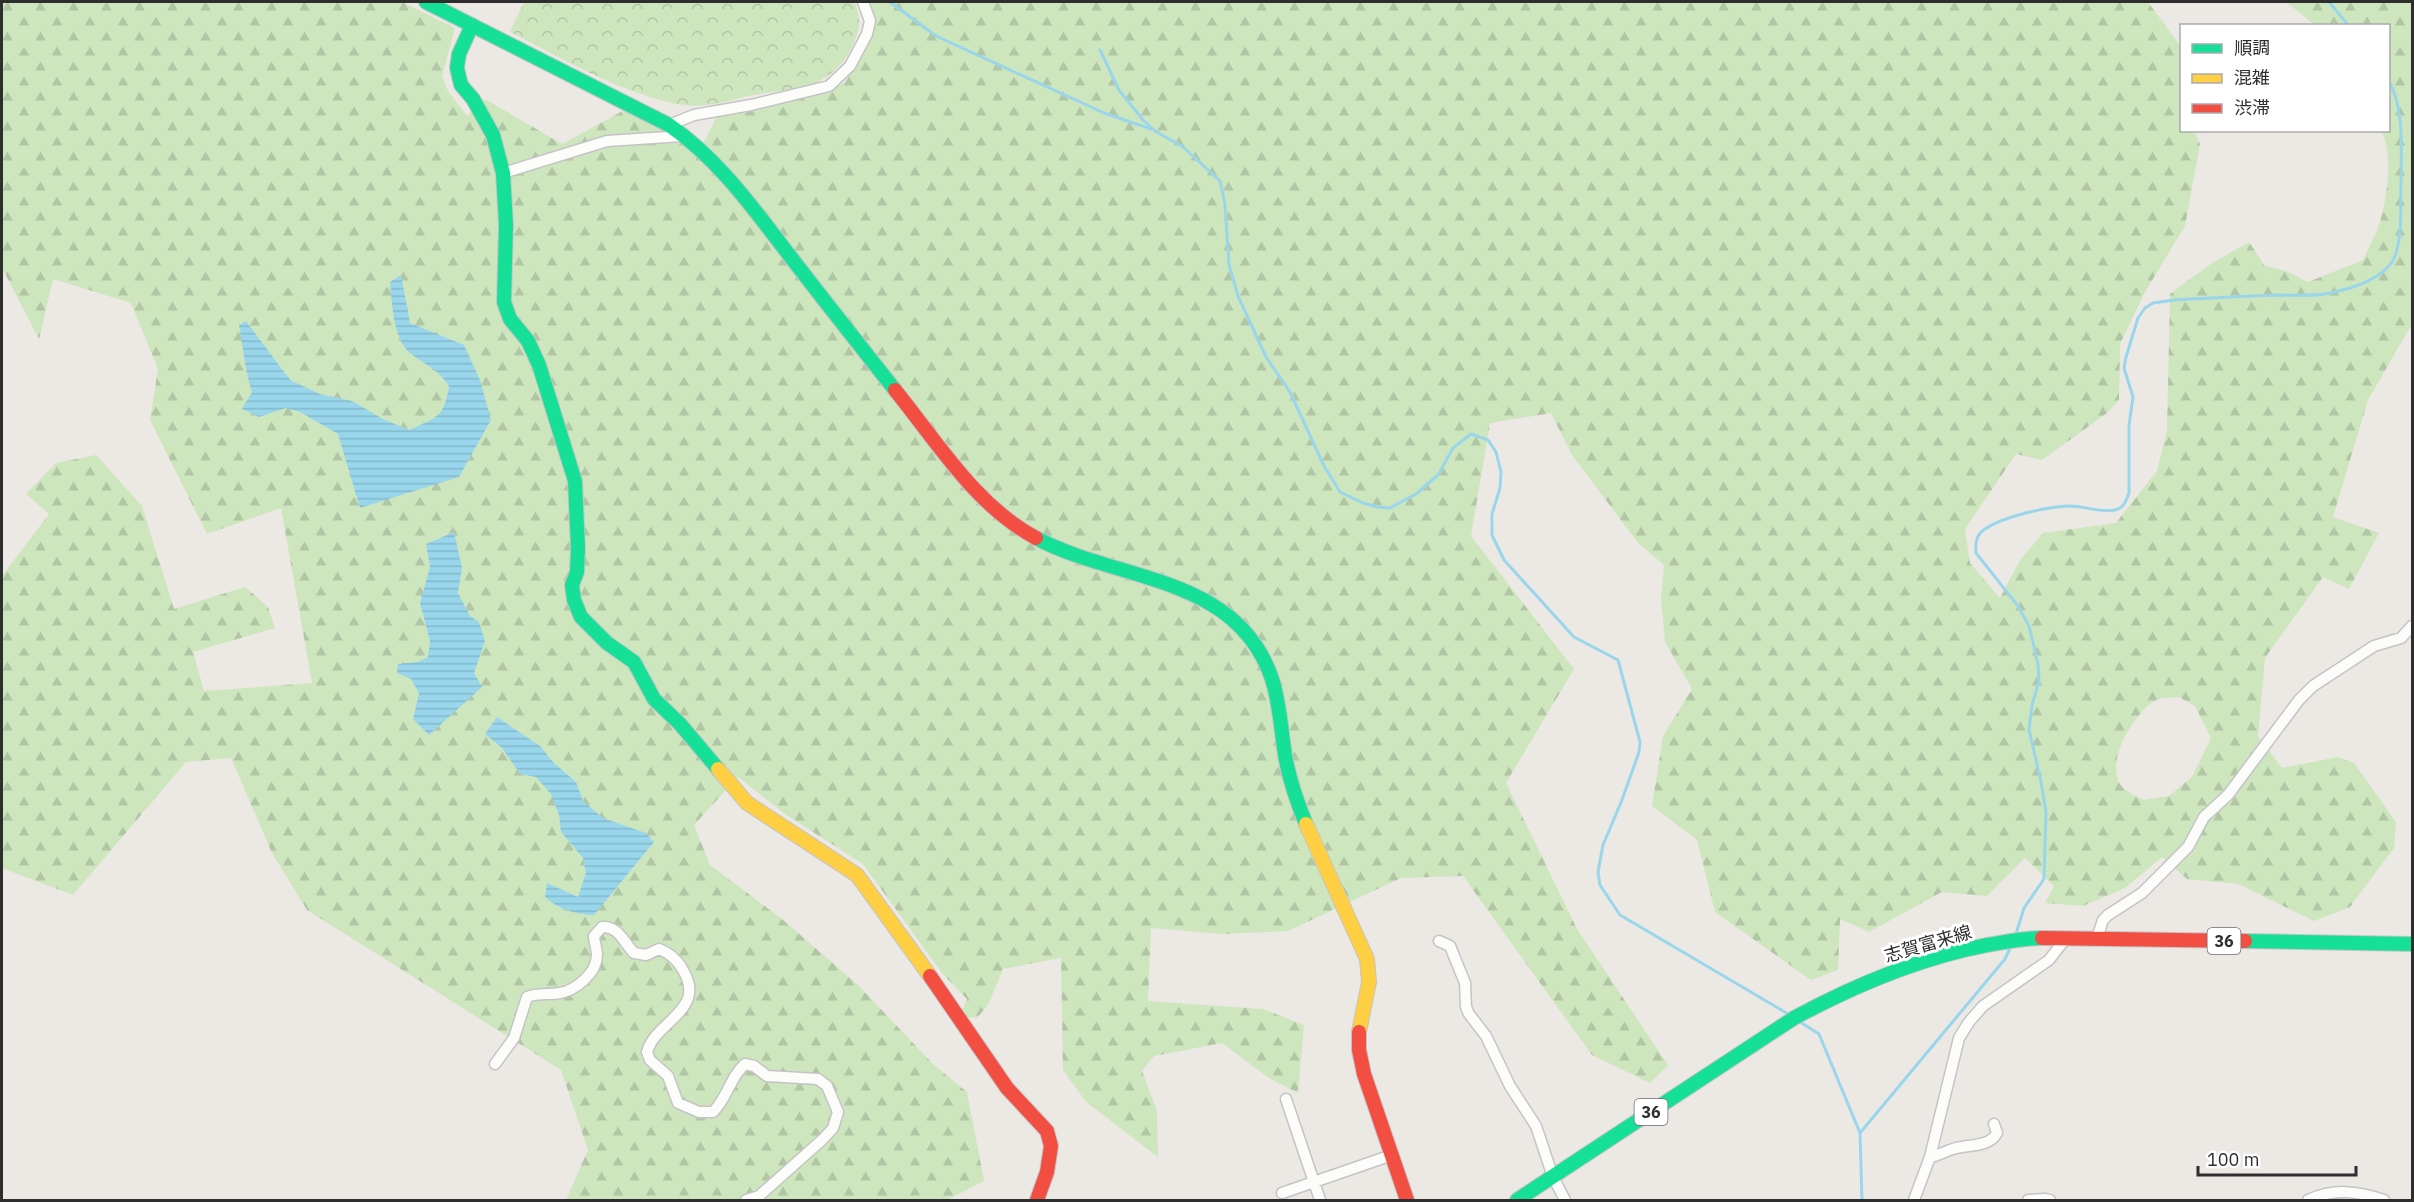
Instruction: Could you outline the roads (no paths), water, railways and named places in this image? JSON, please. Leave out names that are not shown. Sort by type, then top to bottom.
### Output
[{"type":"street","points":[[426,2],[669,125],[686,136],[720,166],[832,307],[855,340],[993,510],[1016,527],[1058,549],[1179,588],[1207,601],[1236,622],[1249,636],[1270,670],[1277,693],[1288,772],[1295,797],[1323,867],[1367,959],[1370,970],[1369,986],[1360,1028],[1359,1048],[1365,1076],[1407,1200]]},
{"type":"street","points":[[669,125],[694,115],[751,105],[829,86],[850,66],[867,34],[870,21],[863,2]]},
{"type":"street","points":[[472,25],[459,54],[457,68],[461,85],[473,99],[493,135],[503,173],[506,225],[504,302],[510,319],[528,340],[539,365],[575,482],[578,549],[577,572],[572,585],[574,600],[581,616],[607,643],[634,662],[654,699],[680,724],[747,803],[857,874],[1007,1088],[1047,1131],[1051,1146],[1050,1155],[1047,1172],[1037,1200]]},
{"type":"street","points":[[503,173],[607,141],[646,136],[686,136]]},
{"type":"street","points":[[2097,938],[2108,915],[2142,893],[2188,848],[2204,817],[2228,795],[2299,700],[2313,686],[2374,645],[2401,638],[2412,626]]},
{"type":"street","points":[[495,1064],[514,1038],[527,997],[534,994],[561,993],[581,984],[593,967],[597,955],[594,936],[602,927],[609,927],[619,933],[634,953],[646,955],[659,949],[665,951],[678,962],[688,979],[689,995],[682,1011],[653,1038],[647,1052],[650,1060],[668,1076],[678,1103],[699,1112],[713,1112],[720,1106],[738,1070],[745,1064],[754,1066],[767,1076],[818,1079],[827,1086],[838,1112],[833,1128],[823,1139],[759,1196],[746,1200]]},
{"type":"street","name":"志賀富来線","points":[[1517,1200],[1805,1012],[1834,995],[1881,975],[1918,963],[2008,940],[2036,938],[2412,944]]},
{"type":"street","points":[[1914,1200],[1930,1157],[1959,1038],[1983,1006],[2049,960],[2066,938]]},
{"type":"street","points":[[1439,941],[1450,946],[1465,983],[1466,1007],[1469,1014],[1486,1036],[1510,1086],[1536,1126],[1553,1177],[1565,1200]]},
{"type":"street","points":[[1286,1099],[1320,1200]]},
{"type":"street","points":[[1930,1157],[1991,1140],[1997,1133],[1994,1124]]},
{"type":"street","points":[[1282,1193],[1315,1184],[1392,1155]]},
{"type":"street","points":[[2308,1200],[2324,1193],[2339,1191],[2364,1194],[2384,1200]]},
{"type":"street","points":[[2028,1200],[2050,1200]]},
{"type":"water","points":[[401,275],[410,323],[464,345],[480,380],[491,420],[459,477],[360,508],[338,434],[300,412],[286,408],[259,417],[242,409],[252,392],[239,325],[246,321],[290,380],[320,394],[352,401],[383,419],[409,430],[433,419],[442,411],[449,386],[435,371],[410,353],[400,339],[394,320],[390,282]]},
{"type":"water","points":[[454,532],[462,568],[458,593],[470,616],[479,622],[485,641],[474,673],[482,687],[429,735],[413,719],[419,693],[411,679],[397,673],[398,664],[418,662],[428,657],[430,641],[420,603],[430,567],[426,544]]},
{"type":"water","points":[[497,717],[540,746],[554,763],[576,782],[583,801],[603,818],[646,833],[654,842],[594,915],[568,910],[545,897],[547,883],[578,897],[586,873],[583,858],[561,832],[559,815],[551,794],[536,777],[520,774],[502,748],[485,734]]},
{"type":"waterway","points":[[890,2],[936,36],[1104,113],[1151,129]]},
{"type":"waterway","points":[[2329,2],[2347,24]]},
{"type":"waterway","points":[[1100,50],[1119,90],[1143,120],[1155,131],[1183,147],[1220,181],[1225,204],[1229,265],[1238,296],[1266,357],[1290,392],[1324,466],[1340,492],[1363,503],[1390,508],[1416,494],[1438,475],[1453,448],[1471,434],[1488,440],[1496,452],[1501,472],[1500,488],[1492,514],[1492,535],[1504,560],[1574,637],[1618,660],[1640,742],[1639,752],[1622,800],[1603,845],[1598,872],[1600,885],[1620,915],[1790,1015]]},
{"type":"waterway","points":[[2016,934],[2024,908],[2044,879],[2046,812],[2029,730],[2032,705],[2039,681],[2038,664],[2029,626],[2018,606],[1976,553],[1978,536],[1993,524],[2038,510],[2069,506],[2110,511],[2121,508],[2124,504],[2129,493],[2129,425],[2133,397],[2124,368],[2138,318],[2145,308],[2153,303],[2174,300],[2327,294],[2351,288],[2385,270],[2395,256],[2400,229],[2400,116],[2390,83]]},
{"type":"waterway","points":[[1860,1133],[2005,959],[2011,946]]},
{"type":"waterway","points":[[1800,1022],[1819,1034],[1860,1133],[1862,1200]]}]
